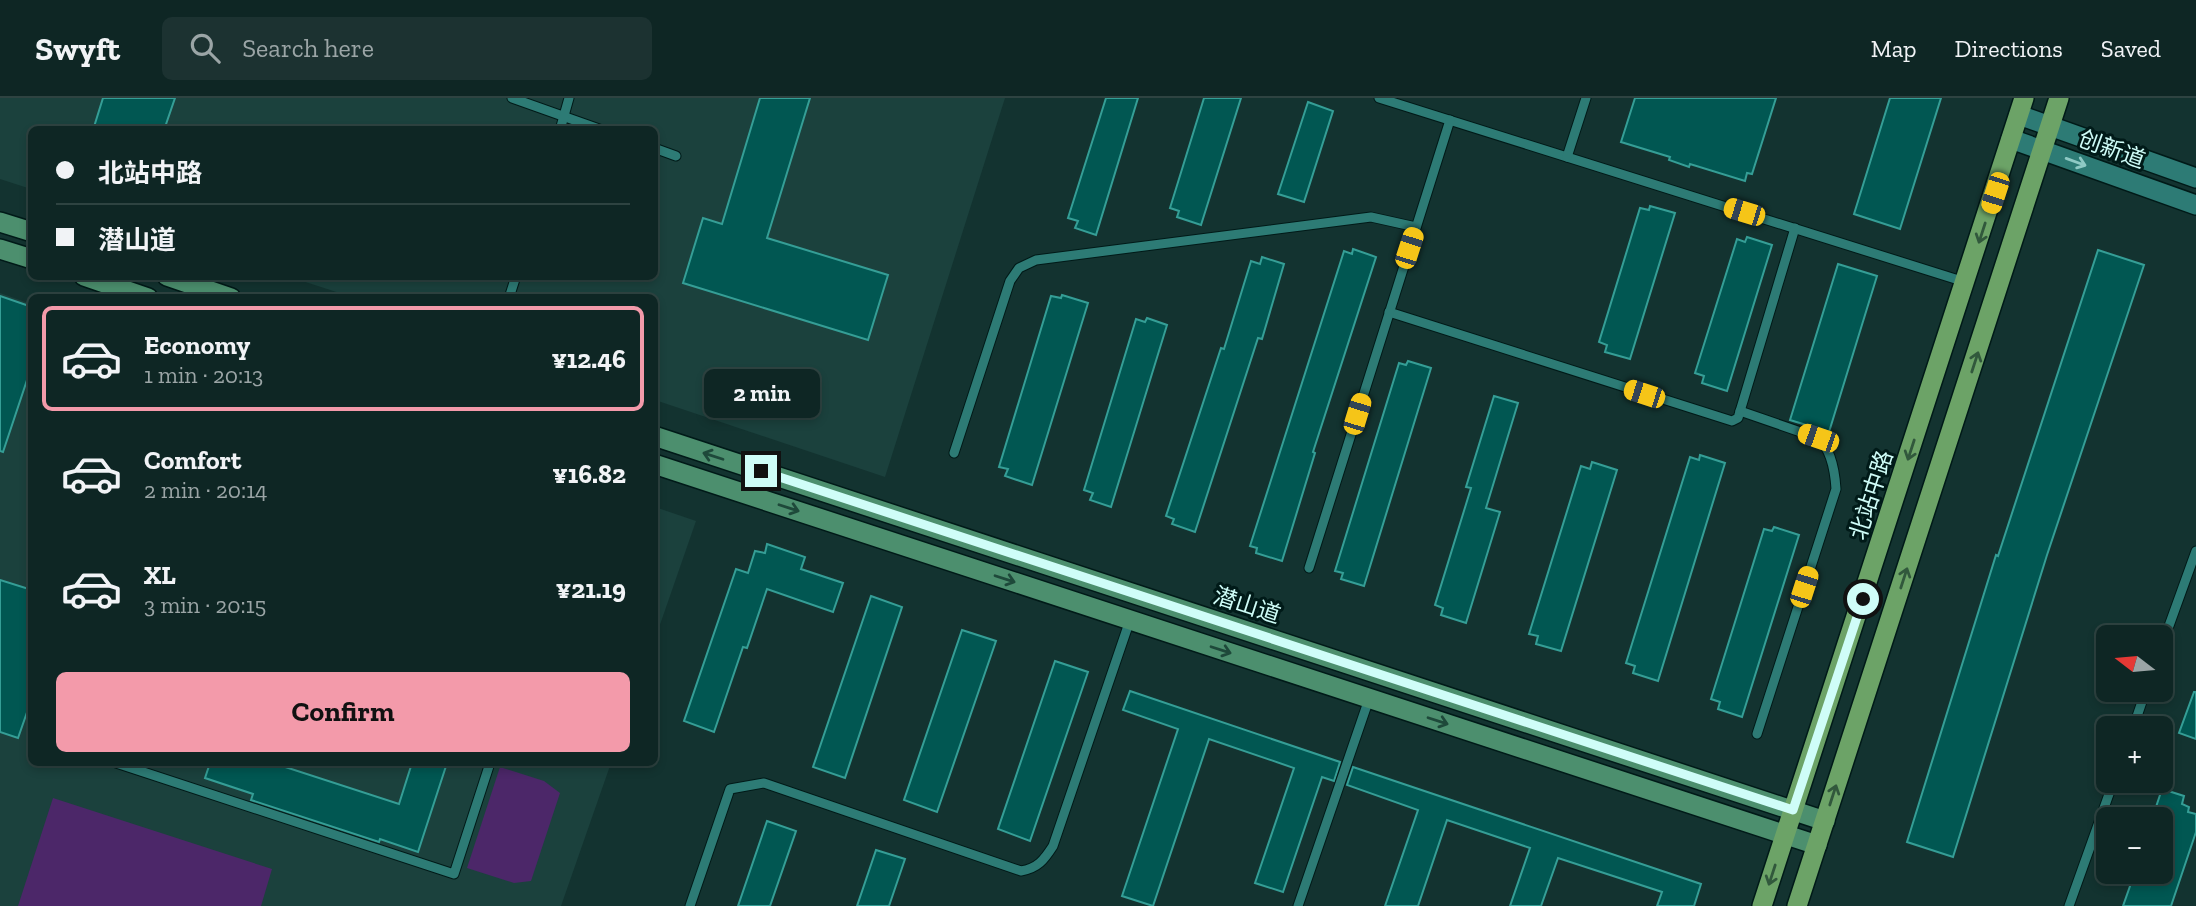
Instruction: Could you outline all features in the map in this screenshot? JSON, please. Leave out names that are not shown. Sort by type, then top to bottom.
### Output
[{"type":"main road","points":[[1797,906],[2059,98]]},
{"type":"main road","name":"北站中路","points":[[1762,906],[2022,107]]},
{"type":"main road","points":[[0,222],[28,231]]},
{"type":"main road","points":[[0,249],[28,258]]},
{"type":"main road","points":[[96,280],[136,294]]},
{"type":"main road","points":[[179,280],[219,294]]},
{"type":"main road","name":"潜山道","points":[[658,437],[1825,821]]},
{"type":"main road","points":[[658,465],[1817,845]]},
{"type":"street","name":"创新道","points":[[2022,107],[2050,126],[2196,178]]},
{"type":"street","name":"创新道","points":[[2011,139],[2196,205]]},
{"type":"lane","points":[[512,98],[591,126]]},
{"type":"lane","points":[[561,126],[569,98]]},
{"type":"lane","points":[[1379,98],[1966,282]]},
{"type":"lane","points":[[1567,157],[1586,98]]},
{"type":"lane","points":[[1309,568],[1450,120]]},
{"type":"lane","points":[[658,149],[676,156]]},
{"type":"lane","points":[[954,453],[1010,281],[1018,268],[1036,260],[1371,217],[1416,227]]},
{"type":"lane","points":[[1390,312],[1732,421],[1738,418],[1795,228]]},
{"type":"lane","points":[[1740,411],[1818,438],[1823,443],[1835,474],[1836,489],[1758,734]]},
{"type":"lane","points":[[2169,625],[2196,551]]},
{"type":"lane","points":[[690,906],[730,789],[764,783],[1021,871],[1034,869],[1053,846],[1130,620]]},
{"type":"lane","points":[[1298,906],[1370,699]]},
{"type":"lane","points":[[125,766],[454,874],[489,766]]},
{"type":"lane","points":[[2069,906],[2109,793]]},
{"type":"shaded area","points":[[0,98],[1005,98],[885,477],[658,401],[658,294],[343,294],[299,280],[658,280],[658,126],[28,126],[28,188],[0,179]]},
{"type":"shaded area","points":[[0,293],[28,303],[28,766],[610,766],[561,906],[0,906]]},
{"type":"shaded area","points":[[658,508],[696,521],[658,630]]},
{"type":"shaded area","points":[[500,767],[544,781],[560,793],[531,881],[514,883],[467,868]]},
{"type":"shaded area","points":[[53,798],[272,869],[261,906],[18,906]]},
{"type":"building","points":[[103,98],[175,98],[165,126],[94,126]]},
{"type":"building","points":[[760,98],[810,98],[767,238],[888,275],[868,340],[683,283],[703,218],[722,224]]},
{"type":"building","points":[[1106,98],[1138,98],[1096,235],[1075,228],[1078,221],[1068,218]]},
{"type":"building","points":[[1204,98],[1241,98],[1201,225],[1177,217],[1179,211],[1170,208]]},
{"type":"building","points":[[1635,98],[1776,98],[1752,174],[1747,173],[1745,181],[1690,164],[1689,167],[1669,160],[1670,157],[1621,142]]},
{"type":"building","points":[[1890,98],[1941,98],[1900,229],[1854,214]]},
{"type":"building","points":[[1308,102],[1333,111],[1304,202],[1278,194]]},
{"type":"building","points":[[1650,206],[1675,213],[1630,359],[1605,352],[1607,345],[1599,342],[1640,208],[1649,210]]},
{"type":"building","points":[[1747,237],[1772,245],[1727,391],[1702,383],[1704,376],[1695,373],[1737,239],[1745,242]]},
{"type":"building","points":[[1353,249],[1376,257],[1313,452],[1315,453],[1282,561],[1256,553],[1257,548],[1250,546],[1344,251],[1352,254]]},
{"type":"building","points":[[2098,250],[2144,265],[2047,555],[1953,857],[1907,842],[1996,555],[1998,556]]},
{"type":"building","points":[[1262,257],[1284,264],[1262,339],[1258,338],[1195,532],[1172,524],[1174,519],[1166,516],[1221,348],[1224,349],[1251,261],[1260,264]]},
{"type":"building","points":[[1838,264],[1877,276],[1829,432],[1790,420]]},
{"type":"building","points":[[1062,295],[1088,303],[1032,485],[1005,476],[1008,469],[999,467],[1051,296],[1061,298]]},
{"type":"building","points":[[0,296],[28,306],[28,377],[3,452],[0,451]]},
{"type":"building","points":[[1147,318],[1167,325],[1111,507],[1090,500],[1093,493],[1084,490],[1136,319],[1145,322]]},
{"type":"building","points":[[1408,361],[1431,368],[1364,586],[1341,579],[1343,573],[1335,571],[1399,363],[1406,365]]},
{"type":"building","points":[[1494,396],[1518,403],[1486,508],[1500,512],[1466,623],[1441,615],[1443,608],[1435,605],[1471,488],[1466,487]]},
{"type":"building","points":[[1700,455],[1725,463],[1658,681],[1633,673],[1635,666],[1626,663],[1690,457],[1699,460]]},
{"type":"building","points":[[1592,462],[1617,470],[1561,651],[1536,644],[1538,636],[1529,634],[1581,466],[1590,469]]},
{"type":"building","points":[[1774,527],[1799,535],[1742,717],[1718,709],[1720,702],[1711,699],[1764,529],[1772,531]]},
{"type":"building","points":[[767,544],[805,557],[801,569],[843,583],[833,612],[767,589],[747,648],[743,647],[714,732],[684,721],[736,569],[748,573],[755,551],[765,553]]},
{"type":"building","points":[[0,580],[28,589],[28,709],[18,738],[0,732]]},
{"type":"building","points":[[871,596],[902,607],[845,778],[813,767]]},
{"type":"building","points":[[962,630],[996,641],[937,812],[904,800]]},
{"type":"building","points":[[1055,661],[1088,672],[1030,841],[998,829]]},
{"type":"building","points":[[1130,691],[1340,762],[1334,781],[1322,777],[1283,892],[1255,883],[1294,768],[1209,739],[1153,906],[1122,896],[1178,729],[1123,710]]},
{"type":"building","points":[[2196,692],[2196,739],[2179,733]]},
{"type":"building","points":[[209,766],[282,766],[399,804],[411,766],[446,766],[418,852],[251,800],[253,794],[205,778]]},
{"type":"building","points":[[1353,767],[1701,884],[1694,906],[1657,906],[1662,892],[1558,858],[1541,906],[1510,906],[1530,848],[1447,820],[1418,906],[1385,906],[1418,810],[1347,785]]},
{"type":"building","points":[[2161,793],[2184,796],[2182,804],[2189,807],[2188,812],[2196,814],[2196,832],[2171,906],[2123,906],[2131,884],[2173,884],[2173,807],[2156,807]]},
{"type":"building","points":[[767,821],[796,831],[770,906],[738,906]]},
{"type":"building","points":[[876,850],[905,859],[889,906],[857,906]]},
{"type":"route","points":[[761,471],[1793,810],[1863,599]]}]
